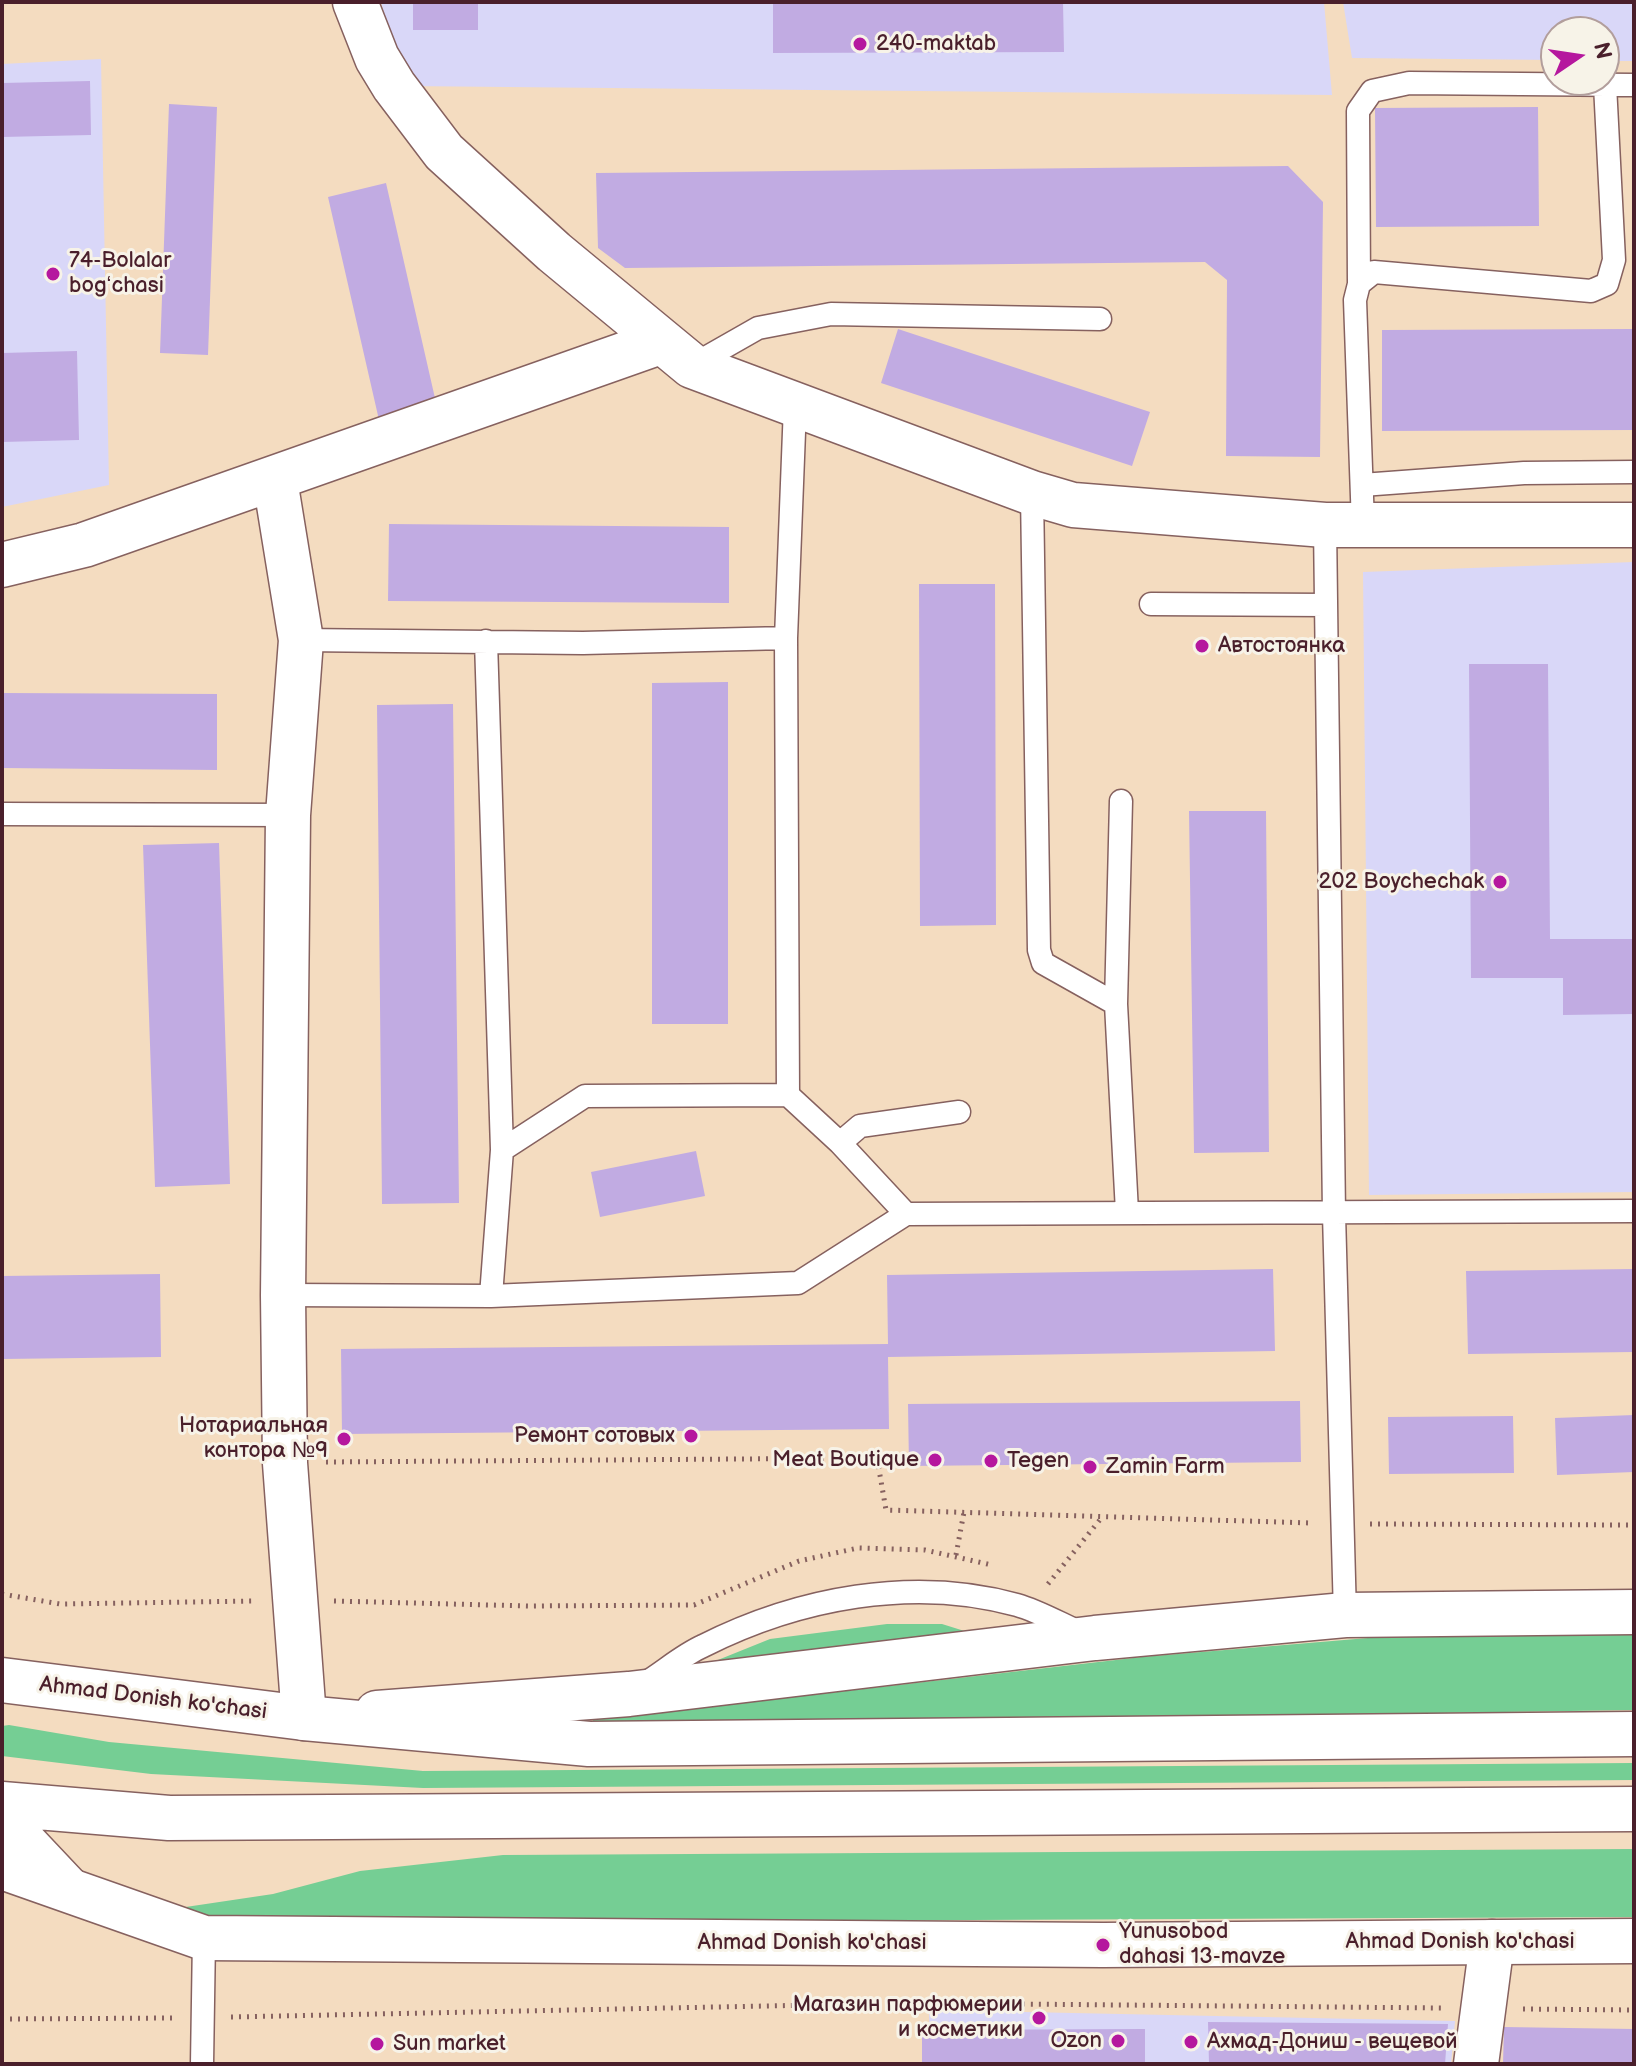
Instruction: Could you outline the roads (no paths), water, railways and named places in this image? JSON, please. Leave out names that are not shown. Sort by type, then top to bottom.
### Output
[{"type":"street","points":[[355,2],[388,77],[444,152],[676,354],[795,406],[1032,493],[1073,505],[1350,512],[1634,525]]},
{"type":"street","points":[[2,565],[84,545],[275,480],[676,354]]},
{"type":"street","points":[[275,480],[301,640],[288,815],[283,1295],[285,1463],[304,1718]]},
{"type":"street","name":"Ahmad Donish ko'chasi","points":[[304,1718],[629,1694],[1095,1638],[1345,1615],[1634,1612]]},
{"type":"street","name":"Ahmad Donish ko'chasi","points":[[3,1681],[304,1718],[589,1744],[1634,1734]]},
{"type":"street","points":[[2,1804],[169,1818],[1634,1809]]},
{"type":"street","points":[[2,1819],[68,1889]]},
{"type":"street","name":"Ahmad Donish ko'chasi","points":[[2,1867],[204,1938],[1103,1945],[1634,1941]]},
{"type":"street","points":[[1476,2064],[1492,1942]]},
{"type":"lane","points":[[1345,1615],[1334,1214],[1326,605],[1350,512],[1355,300],[1359,284],[1358,111],[1372,91],[1409,83],[1540,84]]},
{"type":"lane","points":[[1359,284],[1374,272],[1591,291],[1607,284],[1614,260],[1606,96]]},
{"type":"lane","points":[[676,354],[758,328],[831,314],[1100,319]]},
{"type":"lane","points":[[788,1095],[786,638],[795,406]]},
{"type":"lane","points":[[1350,512],[1524,473],[1634,472]]},
{"type":"lane","points":[[1032,493],[1039,950],[1043,963],[1116,1004]]},
{"type":"lane","points":[[1151,604],[1326,605]]},
{"type":"lane","points":[[301,640],[786,638]]},
{"type":"lane","points":[[486,641],[502,1150],[491,1296]]},
{"type":"lane","points":[[1121,801],[1116,1004],[1127,1212]]},
{"type":"lane","points":[[2,814],[288,815]]},
{"type":"lane","points":[[502,1150],[585,1096],[788,1095],[840,1143],[906,1214]]},
{"type":"lane","points":[[840,1143],[860,1126],[959,1112]]},
{"type":"lane","points":[[283,1295],[491,1296],[798,1283],[906,1214],[1634,1211]]},
{"type":"lane","points":[[629,1694],[699,1647],[748,1625],[856,1596],[904,1593],[952,1595],[1018,1605],[1095,1638]]},
{"type":"lane","points":[[202,2064],[204,1938]]},
{"type":"place","name":"240-maktab","points":[[860,44]]},
{"type":"place","name":"74-Bolalar bogʻchasi","points":[[53,274]]},
{"type":"place","name":"Автостоянка","points":[[1202,646]]},
{"type":"place","name":"202 Boychechak","points":[[1500,882]]},
{"type":"place","name":"Ремонт сотовых","points":[[691,1436]]},
{"type":"place","name":"Нотариальная контора №9","points":[[344,1439]]},
{"type":"place","name":"Meat Boutique","points":[[935,1460]]},
{"type":"place","name":"Tegen","points":[[991,1461]]},
{"type":"place","name":"Zamin Farm","points":[[1090,1467]]},
{"type":"place","name":"Yunusobod dahasi 13-mavze","points":[[1103,1945]]},
{"type":"place","name":"Магазин парфюмерии и косметики","points":[[1039,2018]]},
{"type":"place","name":"Ozon","points":[[1118,2041]]},
{"type":"place","name":"Ахмад-Дониш - вещевой","points":[[1191,2042]]},
{"type":"place","name":"Sun market","points":[[377,2044]]}]
